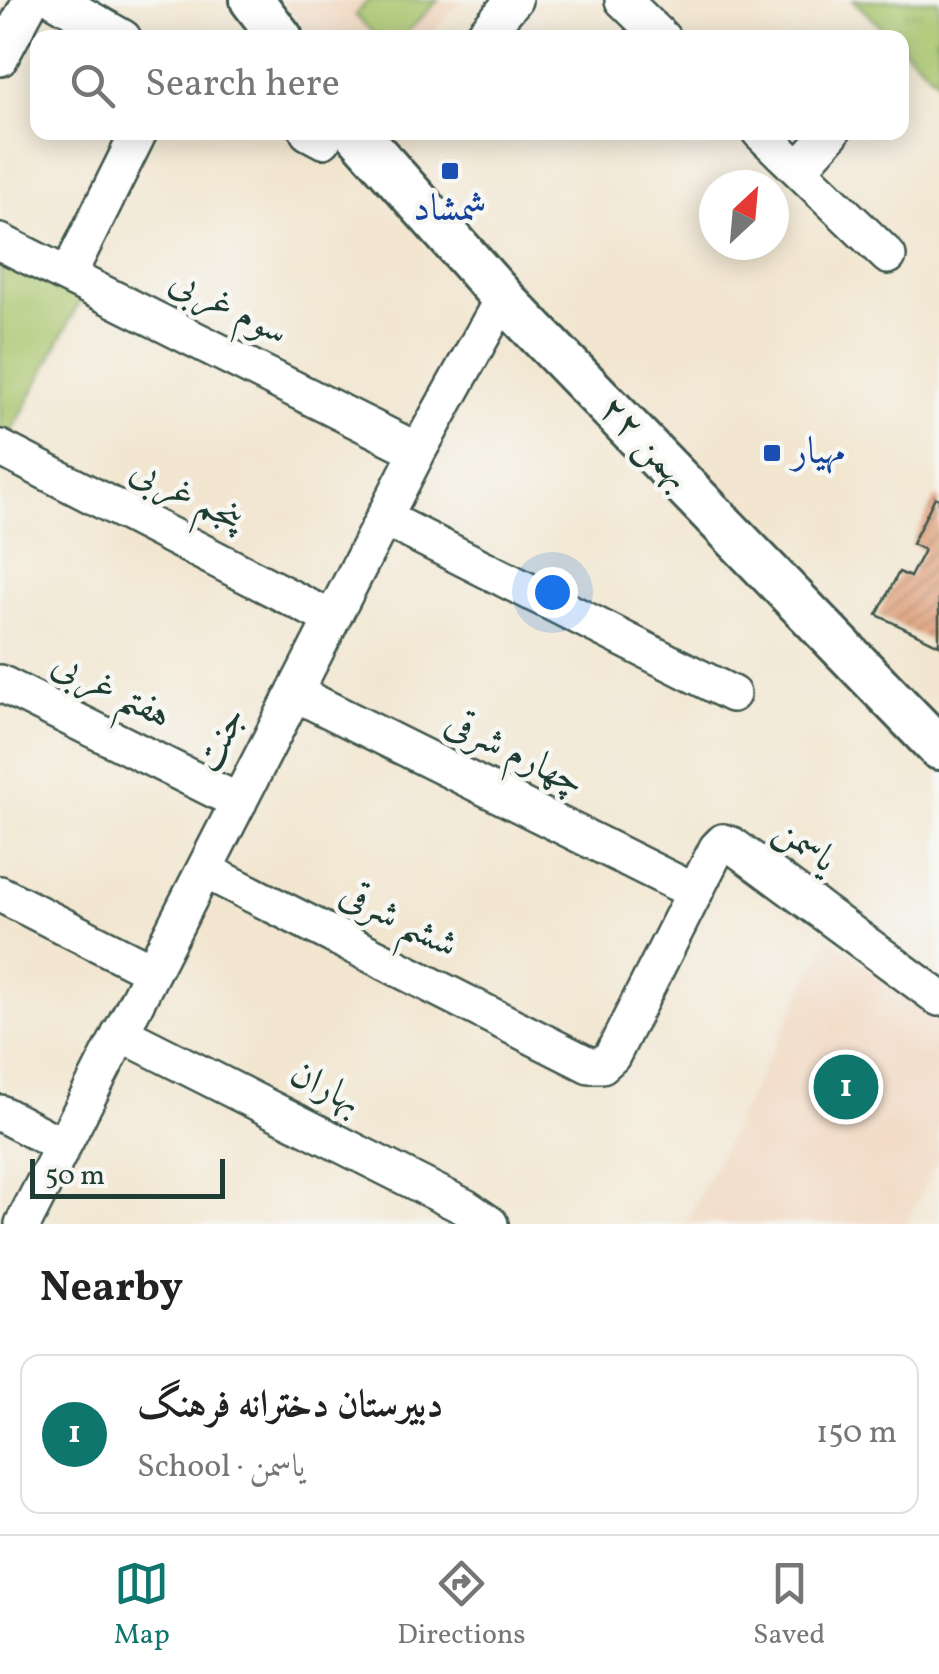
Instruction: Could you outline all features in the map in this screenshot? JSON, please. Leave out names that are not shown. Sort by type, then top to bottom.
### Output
[{"type":"main road","points":[[252,0],[275,30]]},
{"type":"main road","name":"۲۲ بهمن","points":[[352,140],[939,748]]},
{"type":"street","points":[[0,58],[30,0]]},
{"type":"street","points":[[56,0],[109,30]]},
{"type":"street","points":[[488,30],[514,0]]},
{"type":"street","points":[[623,0],[654,30]]},
{"type":"street","points":[[68,275],[135,140]]},
{"type":"street","points":[[768,140],[888,256]]},
{"type":"street","points":[[798,169],[825,140]]},
{"type":"street","name":"سوم غربی","points":[[0,242],[418,450]]},
{"type":"street","name":"جنت","points":[[35,1220],[63,1146],[120,1033],[418,450],[504,298]]},
{"type":"street","name":"پنجم غربی","points":[[0,448],[332,619]]},
{"type":"street","points":[[384,518],[732,694]]},
{"type":"street","name":"هفتم غربی","points":[[0,682],[238,802]]},
{"type":"street","name":"چهارم شرقی","points":[[295,693],[695,892]]},
{"type":"street","name":"یاسمن","points":[[637,1011],[723,842],[939,998]]},
{"type":"street","name":"ششم شرقی","points":[[204,870],[589,1064],[602,1065],[612,1056],[637,1011]]},
{"type":"street","points":[[0,894],[152,971]]},
{"type":"street","name":"بهاران","points":[[120,1033],[465,1207],[490,1224]]},
{"type":"street","points":[[0,1114],[63,1146]]},
{"type":"shaded area","points":[[282,0],[461,0],[435,30],[306,30]]},
{"type":"shaded area","points":[[829,938],[939,1016],[939,1158],[906,1224],[685,1224]]},
{"type":"green space","points":[[369,0],[438,0],[410,30],[370,30],[355,15]]},
{"type":"green space","points":[[853,0],[939,0],[939,82],[909,54],[909,30],[885,30]]},
{"type":"green space","points":[[0,255],[82,297],[8,440],[0,436]]},
{"type":"building","points":[[935,497],[939,499],[939,645],[877,615],[899,572],[910,577],[924,550],[912,544]]},
{"type":"place","name":"شمشاد","points":[[450,171]]},
{"type":"place","name":"مهیار","points":[[772,453]]},
{"type":"place","name":"دبیرستان دخترانه فرهنگ","points":[[846,1087]]}]
